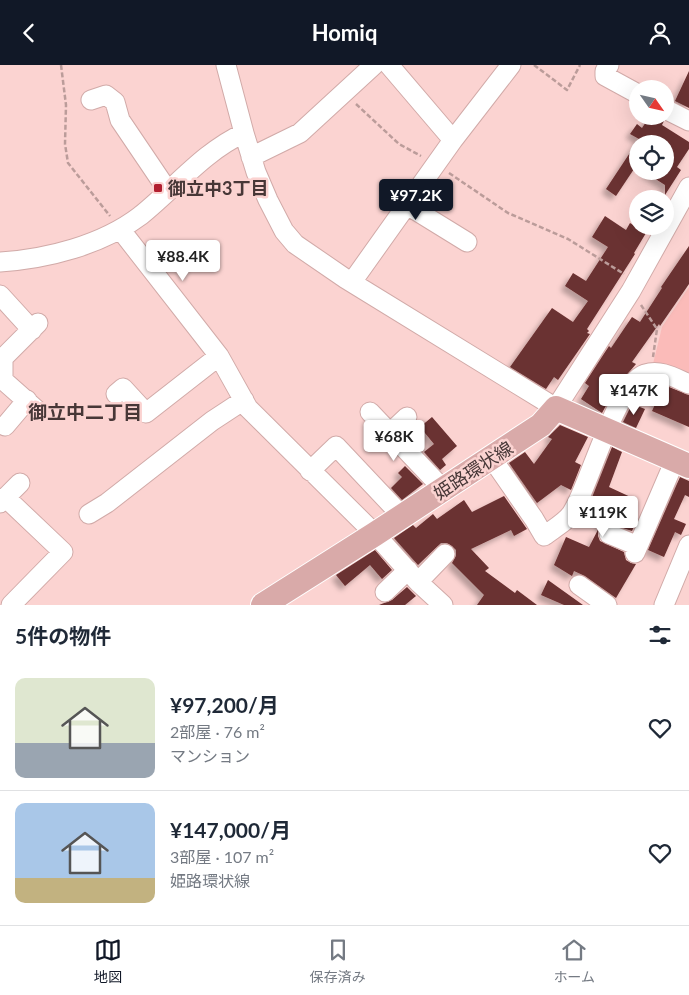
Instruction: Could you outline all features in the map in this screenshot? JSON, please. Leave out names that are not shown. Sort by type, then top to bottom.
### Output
[{"type":"main road","points":[[556,408],[682,463]]},
{"type":"main road","name":"姫路環状線","points":[[279,601],[375,534],[540,425],[556,408]]},
{"type":"street","points":[[226,65],[251,157],[268,199],[284,231],[295,244],[309,255],[556,408],[633,286],[689,187]]},
{"type":"street","points":[[251,157],[300,133],[374,65]]},
{"type":"street","points":[[389,65],[453,140]]},
{"type":"street","points":[[352,282],[453,140],[511,65]]},
{"type":"street","points":[[609,65],[605,71],[605,76],[629,89]]},
{"type":"street","points":[[92,100],[106,95],[116,103],[120,120],[168,191]]},
{"type":"street","points":[[674,114],[689,121]]},
{"type":"street","points":[[0,262],[23,261],[51,255],[80,246],[120,229],[140,216],[210,153],[226,141],[244,133]]},
{"type":"street","points":[[407,205],[457,242]]},
{"type":"street","points":[[120,229],[219,356],[248,408],[375,534],[413,576],[443,605]]},
{"type":"street","points":[[0,295],[35,326],[4,358],[3,380],[32,405],[5,426]]},
{"type":"street","points":[[116,394],[123,388],[146,413],[219,356]]},
{"type":"street","points":[[491,457],[544,536],[573,513],[618,406],[634,381],[645,374],[661,373],[689,384]]},
{"type":"street","points":[[89,514],[107,503],[212,421],[244,400]]},
{"type":"street","points":[[370,412],[443,489]]},
{"type":"street","points":[[390,433],[407,417]]},
{"type":"street","points":[[310,471],[336,446],[402,516]]},
{"type":"street","points":[[609,534],[636,550],[682,463]]},
{"type":"street","points":[[11,605],[63,552],[3,500],[20,483]]},
{"type":"street","points":[[664,605],[682,584],[689,545]]},
{"type":"street","points":[[385,592],[445,554]]},
{"type":"street","points":[[579,585],[607,605]]},
{"type":"path","points":[[61,65],[66,105],[64,144],[68,163],[120,229]]},
{"type":"path","points":[[534,65],[567,90],[580,65]]},
{"type":"path","points":[[342,94],[360,107],[399,144],[436,164],[508,213],[568,239],[633,286],[657,329],[651,374]]},
{"type":"shaded area","points":[[689,287],[689,379],[652,368],[662,327]]},
{"type":"building","points":[[689,71],[689,108],[675,101]]},
{"type":"building","points":[[636,125],[642,128],[644,125],[662,125],[689,142],[689,149],[677,167],[681,170],[668,190],[665,190],[665,185],[657,180],[674,180],[674,135],[630,134]]},
{"type":"building","points":[[629,154],[629,176],[616,196],[606,189]]},
{"type":"building","points":[[605,216],[626,230],[629,225],[629,235],[645,235],[635,254],[587,329],[589,331],[587,333],[590,334],[558,380],[554,377],[546,389],[510,367],[552,308],[573,322],[588,301],[565,286],[573,273],[586,281],[608,247],[592,237]]},
{"type":"building","points":[[689,246],[689,284],[632,362],[636,364],[615,389],[602,413],[581,399],[589,386],[585,383],[609,346],[611,348],[632,317],[640,322]]},
{"type":"building","points":[[664,385],[689,395],[689,427],[652,411]]},
{"type":"building","points":[[632,404],[645,409],[636,428],[623,422]]},
{"type":"building","points":[[432,417],[457,446],[442,459],[446,465],[440,470],[424,452],[434,444],[420,427]]},
{"type":"building","points":[[560,425],[588,437],[575,462],[581,465],[571,490],[561,485],[537,503],[509,463],[525,452],[534,464],[552,439],[548,437]]},
{"type":"building","points":[[612,447],[622,452],[609,487],[637,500],[630,515],[638,518],[632,531],[608,523],[602,525],[598,530],[600,541],[624,552],[626,560],[636,564],[616,598],[585,576],[574,571],[572,576],[554,565],[566,537],[589,547],[602,522],[607,507],[591,500]]},
{"type":"building","points":[[405,466],[423,484],[402,500],[391,488],[402,477],[398,473]]},
{"type":"building","points":[[680,477],[689,481],[689,497],[685,495],[674,519],[686,524],[681,535],[675,532],[664,557],[648,550]]},
{"type":"building","points":[[504,496],[527,529],[514,536],[511,530],[471,549],[489,568],[485,571],[515,593],[517,590],[537,605],[477,605],[484,595],[452,563],[456,556],[456,550],[452,546],[447,543],[441,543],[418,565],[394,538],[413,525],[416,528],[433,514],[437,519],[464,500],[472,512]]},
{"type":"building","points":[[375,550],[392,570],[382,579],[370,565],[345,586],[336,575]]},
{"type":"building","points":[[548,580],[583,605],[564,605],[541,595]]},
{"type":"building","points":[[407,587],[416,596],[405,605],[379,605],[392,600]]},
{"type":"place","name":"御立中3丁目","points":[[158,188]]},
{"type":"district","name":"御立中二丁目","points":[[85,411]]}]
